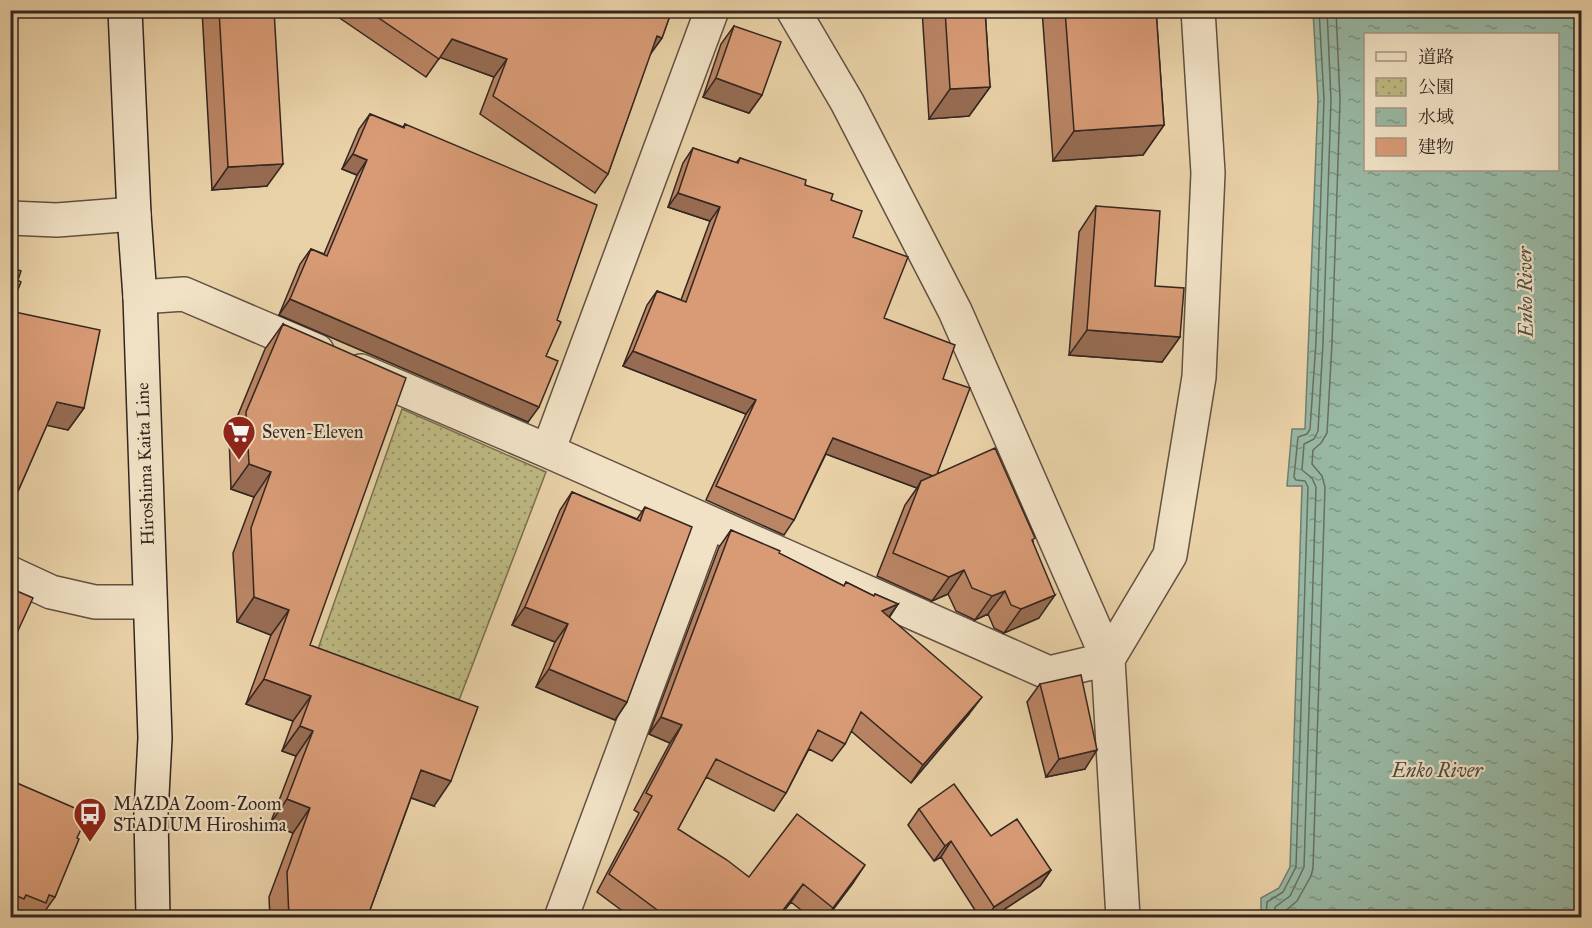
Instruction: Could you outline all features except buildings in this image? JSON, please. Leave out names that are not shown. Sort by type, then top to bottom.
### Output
[{"type":"street","name":"Hiroshima Kaita Line","points":[[125,10],[140,297],[155,738],[151,814],[153,918]]},
{"type":"street","points":[[548,451],[712,10]]},
{"type":"street","points":[[794,10],[847,102],[955,311],[1108,659],[1123,918]]},
{"type":"street","points":[[140,297],[184,294],[548,451],[1049,673],[1108,659],[1170,555],[1199,377],[1208,173],[1198,10]]},
{"type":"street","points":[[10,218],[57,220],[134,214]]},
{"type":"street","points":[[561,918],[708,522]]},
{"type":"street","points":[[10,573],[51,592],[95,602],[150,602]]},
{"type":"green space","points":[[402,409],[546,472],[453,716],[312,666]]},
{"type":"water","name":"Enko River","points":[[1313,11],[1581,11],[1581,917],[1261,917],[1261,898],[1279,888],[1290,867],[1302,486],[1287,486],[1292,429],[1305,429],[1318,99]]},
{"type":"place","name":"Seven-Eleven","points":[[239,461]]},
{"type":"place","name":"MAZDA Zoom-Zoom STADIUM Hiroshima","points":[[90,843]]}]
